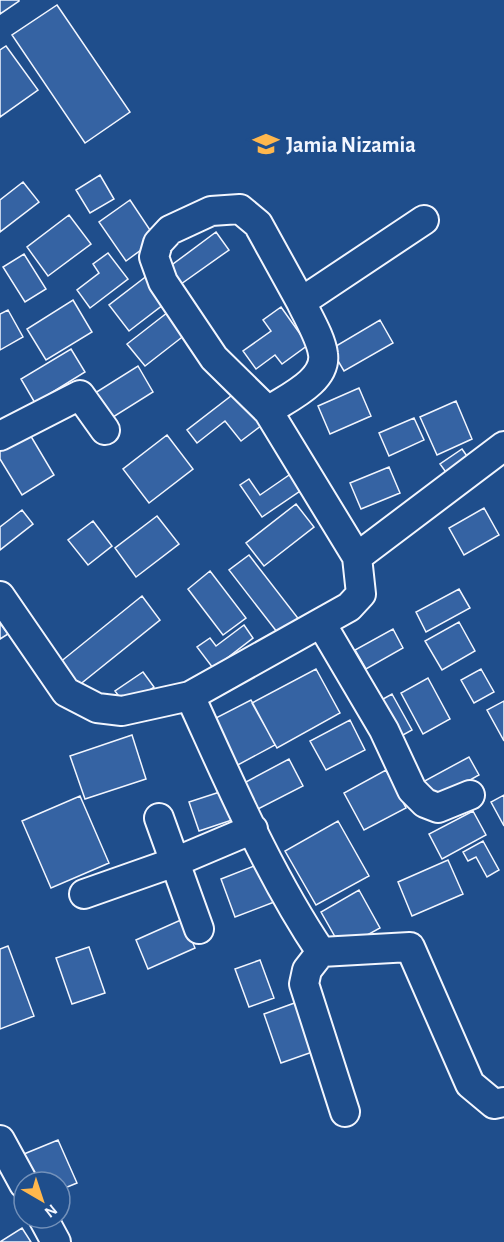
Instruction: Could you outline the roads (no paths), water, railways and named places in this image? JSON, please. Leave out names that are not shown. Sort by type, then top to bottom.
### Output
[{"type":"street","points":[[0,596],[66,692],[97,708],[122,711],[190,696],[349,607],[361,594],[357,557],[268,411],[214,357],[163,282],[154,256],[158,243],[170,230],[211,211],[240,209],[258,224],[301,302],[323,353],[322,368],[315,378],[268,411]]},
{"type":"street","points":[[301,302],[424,220]]},
{"type":"street","points":[[0,436],[80,395],[105,430]]},
{"type":"street","points":[[357,557],[504,446]]},
{"type":"street","points":[[321,623],[384,730],[412,790],[425,803],[438,808],[470,795]]},
{"type":"street","points":[[190,696],[253,830],[306,930],[321,952]]},
{"type":"street","points":[[159,818],[200,929]]},
{"type":"street","points":[[84,894],[175,862],[253,830]]},
{"type":"street","points":[[345,1112],[303,984],[307,970],[321,952],[410,946],[470,1084],[494,1104],[504,1102]]},
{"type":"street","points":[[0,1140],[16,1170]]},
{"type":"place","name":"Jamia Nizamia","points":[[266,144]]}]
